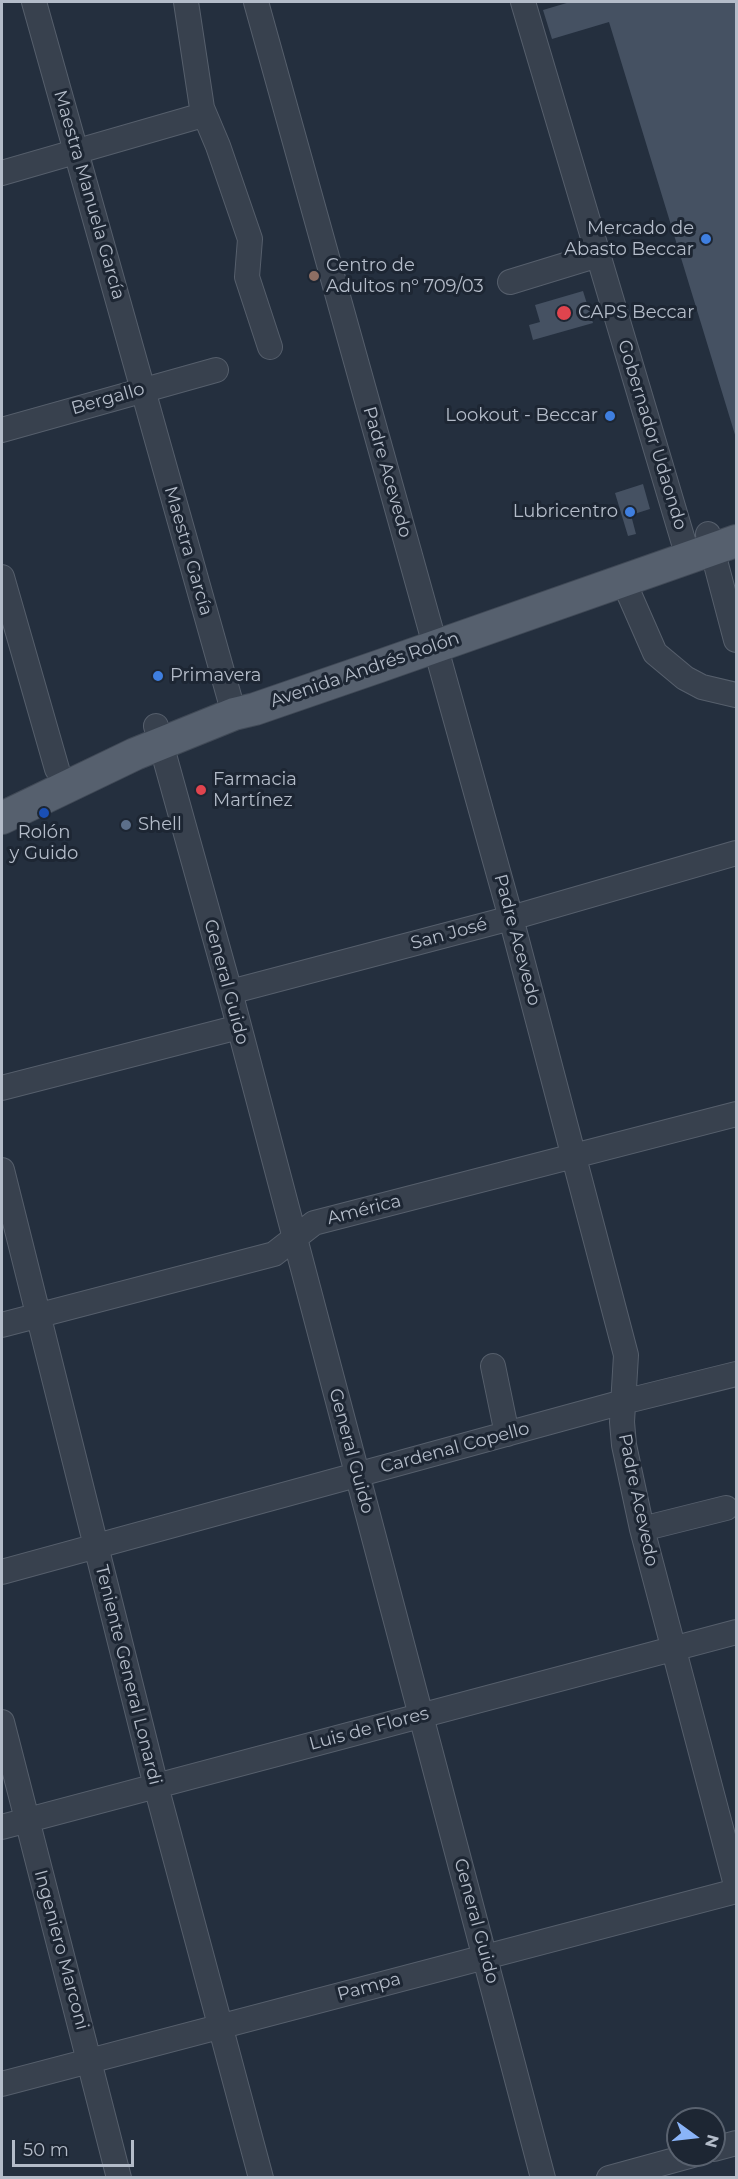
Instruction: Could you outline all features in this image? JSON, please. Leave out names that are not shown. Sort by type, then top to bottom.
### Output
[{"type":"main road","name":"Avenida Andrés Rolón","points":[[2,795],[57,769],[231,706],[255,709],[434,640],[711,541]]},
{"type":"main road","name":"Avenida Andrés Rolón","points":[[434,640],[623,580],[711,541]]},
{"type":"main road","name":"Avenida Andrés Rolón","points":[[2,818],[158,734]]},
{"type":"street","name":"Maestra Manuela García","points":[[34,2],[143,389]]},
{"type":"street","points":[[186,2],[203,114],[218,146],[250,239],[247,277],[270,347]]},
{"type":"street","name":"Padre Acevedo","points":[[256,2],[511,918],[626,1355],[621,1422],[624,1445],[642,1529],[736,1885]]},
{"type":"street","name":"Gobernador Udaondo","points":[[523,2],[598,255],[711,541],[736,640]]},
{"type":"street","points":[[2,173],[203,114]]},
{"type":"street","points":[[510,282],[598,255]]},
{"type":"street","name":"Bergallo","points":[[2,430],[216,370]]},
{"type":"street","name":"Maestra García","points":[[143,389],[231,706]]},
{"type":"street","points":[[2,577],[57,769]]},
{"type":"street","points":[[623,580],[655,653],[685,678],[702,687],[736,695]]},
{"type":"street","name":"General Guido","points":[[158,734],[230,992],[543,2178]]},
{"type":"street","name":"San José","points":[[230,992],[511,918],[736,853]]},
{"type":"street","points":[[2,1088],[239,1027]]},
{"type":"street","name":"América","points":[[2,1325],[274,1254],[314,1223],[736,1114]]},
{"type":"street","name":"Teniente General Lonardi","points":[[2,1170],[156,1786],[261,2178]]},
{"type":"street","points":[[493,1366],[507,1434]]},
{"type":"street","name":"Cardenal Copello","points":[[2,1572],[623,1402],[736,1374]]},
{"type":"street","points":[[642,1529],[726,1508]]},
{"type":"street","name":"Luis de Flores","points":[[2,1827],[736,1632]]},
{"type":"street","name":"Ingeniero Marconi","points":[[2,1722],[119,2178]]},
{"type":"street","name":"Pampa","points":[[2,2084],[736,1891]]},
{"type":"street","points":[[609,2178],[666,2162]]},
{"type":"building","name":"Mercado de Abasto Beccar","points":[[570,2],[736,2],[736,438],[609,22],[552,39],[543,10]]},
{"type":"building","name":"CAPS Beccar","points":[[583,291],[593,323],[533,340],[529,325],[540,322],[535,305]]},
{"type":"building","name":"Lubricentro","points":[[643,484],[650,509],[631,515],[636,534],[628,536],[615,493]]},
{"type":"place","name":"Mercado de Abasto Beccar","points":[[706,239]]},
{"type":"place","name":"Centro de Adultos nº 709/03","points":[[314,276]]},
{"type":"place","name":"CAPS Beccar","points":[[564,313]]},
{"type":"place","name":"Lookout - Beccar","points":[[610,416]]},
{"type":"place","name":"Lubricentro","points":[[630,512]]},
{"type":"place","name":"Primavera","points":[[158,676]]},
{"type":"place","name":"Farmacia Martínez","points":[[201,790]]},
{"type":"place","name":"Rolón y Guido","points":[[44,813]]},
{"type":"place","name":"Shell","points":[[126,825]]}]
